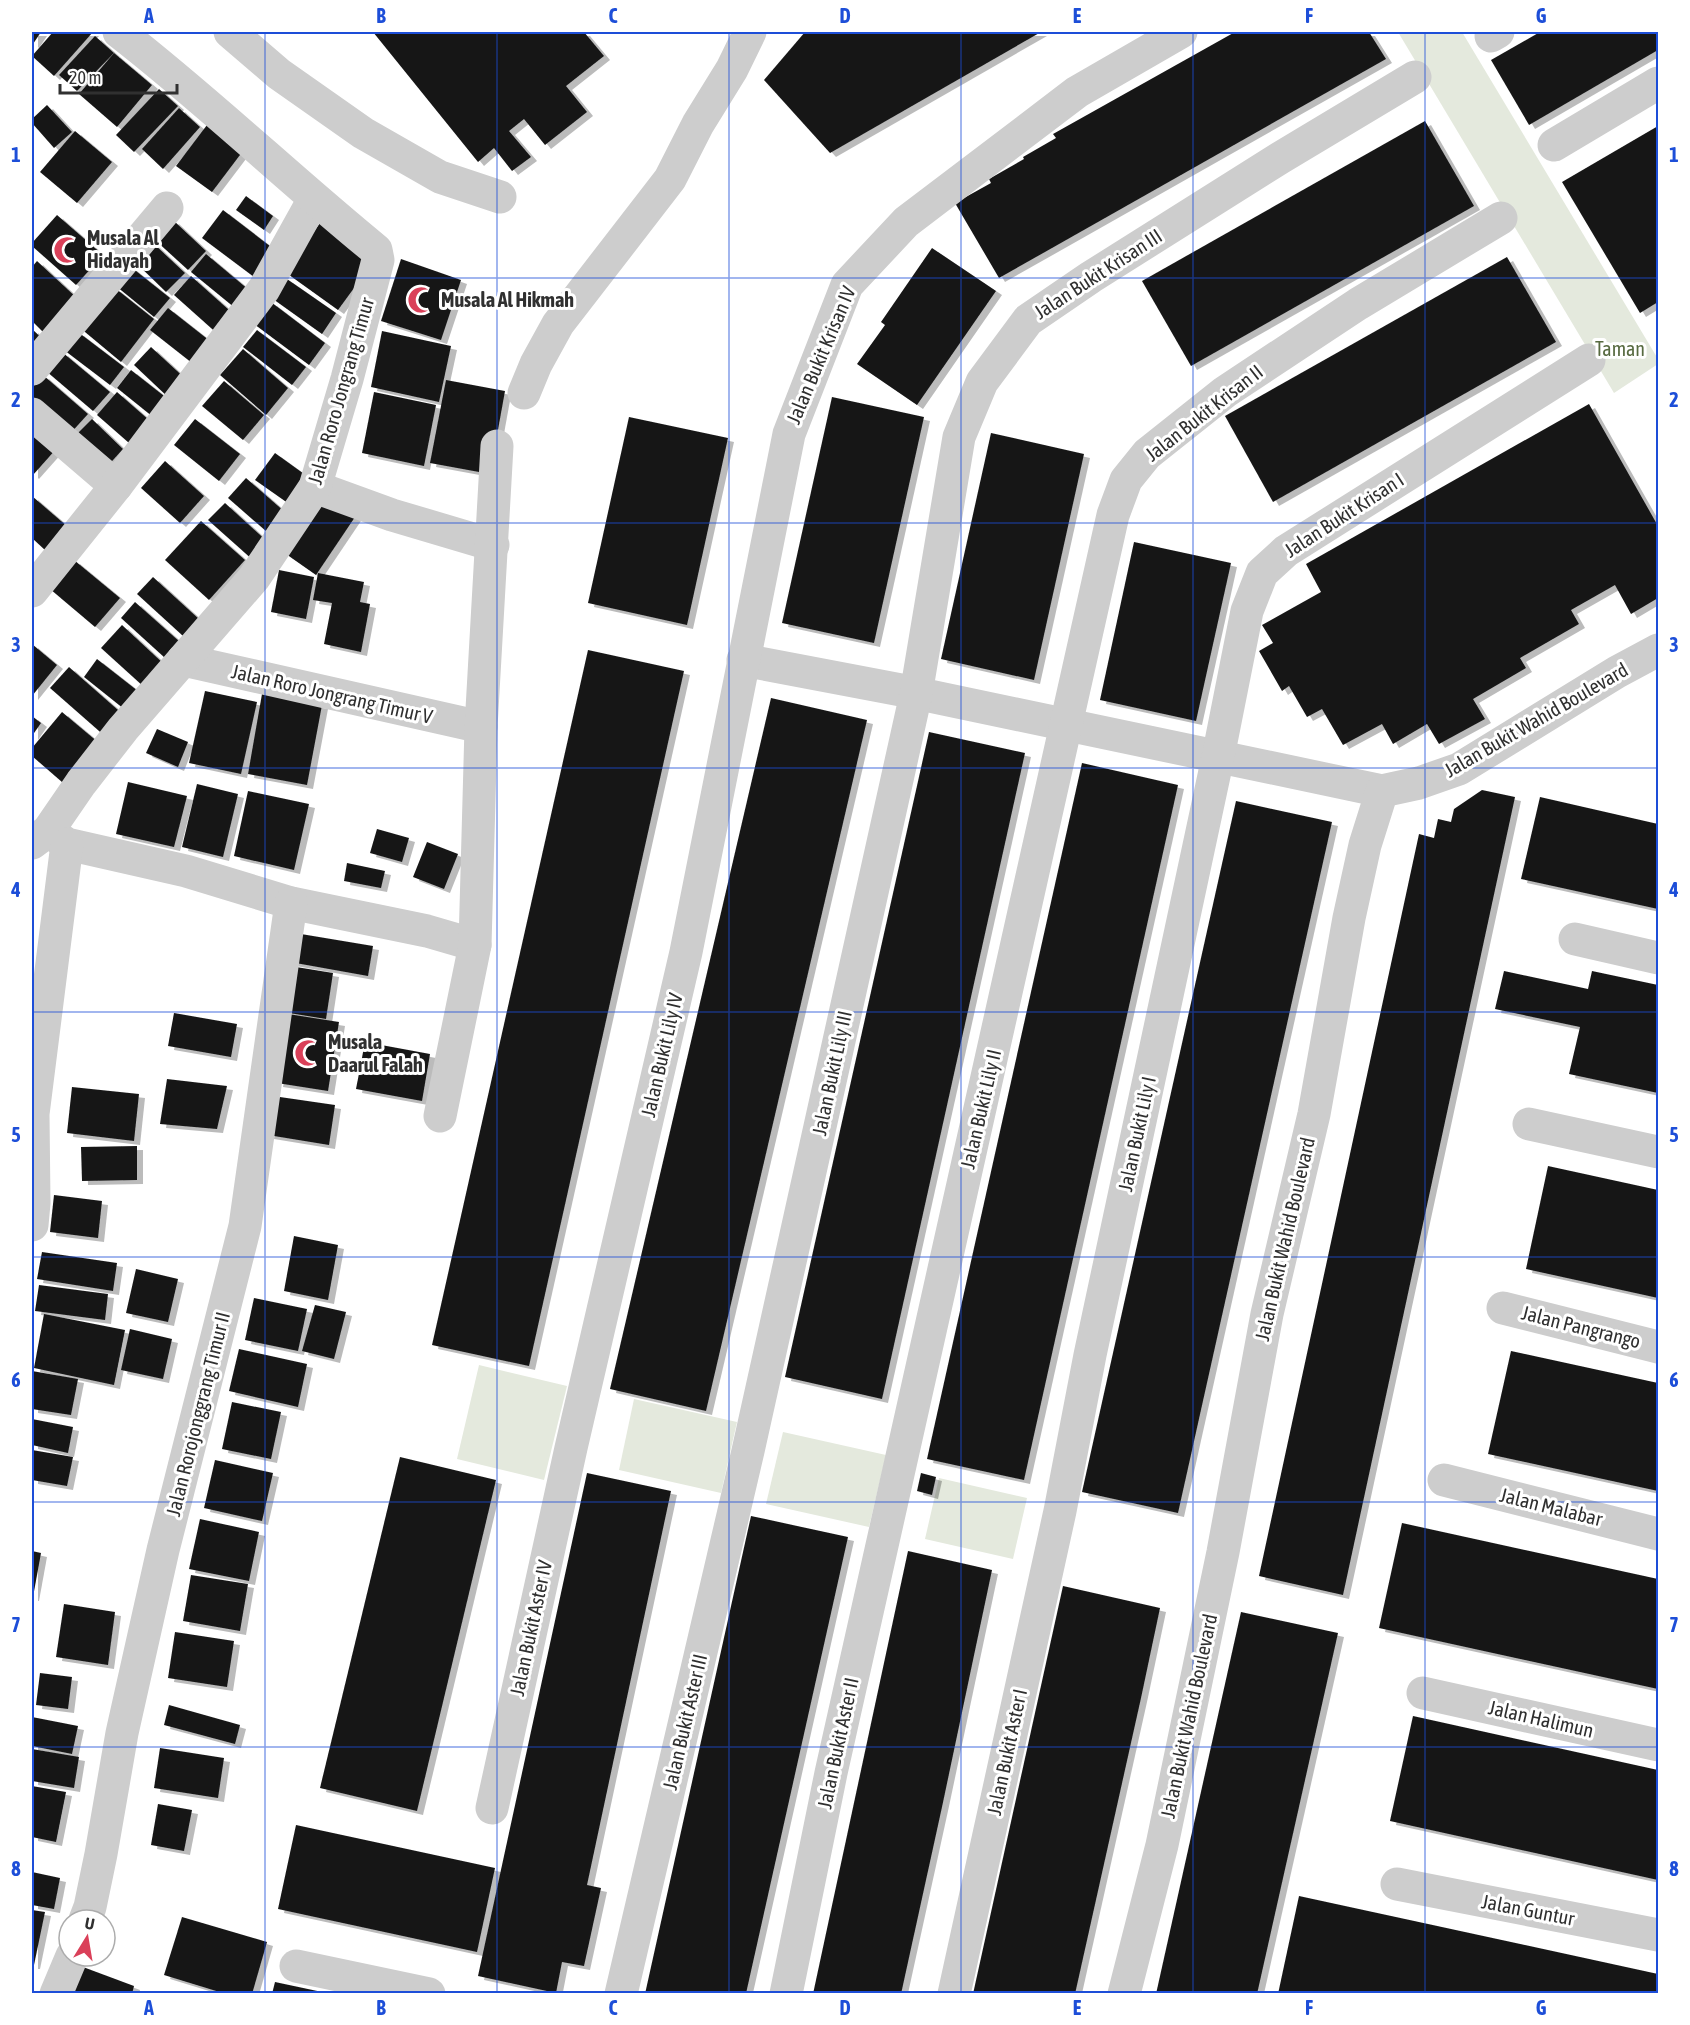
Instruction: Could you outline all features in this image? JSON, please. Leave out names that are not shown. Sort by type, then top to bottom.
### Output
[{"type":"street","name":"Jalan Roro Jongrang Timur","points":[[49,840],[81,783],[123,729],[254,578],[315,487],[347,379],[378,260],[376,250],[119,32]]},
{"type":"street","points":[[230,32],[279,74],[363,133],[440,177],[501,197]]},
{"type":"street","points":[[524,393],[536,364],[558,324],[670,179],[698,124],[732,69],[750,32]]},
{"type":"street","name":"Jalan Bukit Krisan IV","points":[[743,660],[789,434],[847,285],[906,222],[1077,92],[1181,32]]},
{"type":"street","name":"Jalan Bukit Krisan III","points":[[916,694],[959,437],[982,382],[1028,320],[1091,277],[1250,177],[1415,77]]},
{"type":"street","points":[[1554,145],[1659,83]]},
{"type":"street","points":[[32,591],[116,486],[264,289],[314,199]]},
{"type":"street","points":[[32,369],[167,208]]},
{"type":"street","name":"Jalan Bukit Krisan II","points":[[1067,724],[1113,515],[1126,480],[1147,454],[1244,379],[1358,304],[1501,218]]},
{"type":"street","name":"Jalan Bukit Krisan I","points":[[1218,757],[1247,611],[1262,573],[1286,551],[1589,360]]},
{"type":"street","points":[[32,414],[116,486]]},
{"type":"street","points":[[440,1116],[474,945],[482,727],[497,446]]},
{"type":"street","points":[[315,487],[392,515],[493,545]]},
{"type":"street","name":"Jalan Bukit Wahid Boulevard","points":[[1124,1994],[1162,1845],[1223,1552],[1267,1314],[1314,1114],[1351,907],[1365,845],[1382,791],[1419,783],[1459,769],[1617,672],[1659,650]]},
{"type":"street","name":"Jalan Roro Jongrang Timur V","points":[[183,660],[482,727]]},
{"type":"street","points":[[743,660],[1067,724],[1382,791]]},
{"type":"street","name":"Jalan Bukit Lily IV","points":[[571,1448],[686,952],[743,660]]},
{"type":"street","name":"Jalan Bukit Lily III","points":[[748,1452],[916,694]]},
{"type":"street","name":"Jalan Bukit Lily II","points":[[894,1492],[1067,724]]},
{"type":"street","name":"Jalan Bukit Lily I","points":[[1060,1512],[1092,1344],[1218,757]]},
{"type":"street","points":[[33,1214],[33,1114],[49,840],[186,871],[291,903],[427,931],[474,945]]},
{"type":"street","name":"Jalan Rorojonggrang Timur II","points":[[90,1908],[122,1733],[163,1550],[245,1226],[291,903]]},
{"type":"street","points":[[1575,939],[1659,958]]},
{"type":"street","points":[[1529,1124],[1659,1152]]},
{"type":"street","name":"Jalan Pangrango","points":[[1503,1308],[1659,1347]]},
{"type":"street","name":"Jalan Bukit Aster IV","points":[[492,1808],[571,1448]]},
{"type":"street","name":"Jalan Bukit Aster III","points":[[621,1994],[748,1452]]},
{"type":"street","name":"Jalan Malabar","points":[[1444,1480],[1659,1534]]},
{"type":"street","name":"Jalan Bukit Aster II","points":[[786,1994],[831,1773],[894,1492]]},
{"type":"street","name":"Jalan Bukit Aster I","points":[[954,1994],[1060,1512]]},
{"type":"street","name":"Jalan Halimun","points":[[1423,1693],[1659,1745]]},
{"type":"street","name":"Jalan Guntur","points":[[1396,1884],[1659,1935]]},
{"type":"street","points":[[296,1966],[429,1994]]},
{"type":"street","points":[[56,1994],[67,1968]]},
{"type":"green space","name":"Taman","points":[[1398,32],[1462,32],[1658,359],[1658,364],[1614,393]]},
{"type":"green space","points":[[479,1365],[567,1386],[544,1480],[457,1459]]},
{"type":"green space","points":[[634,1399],[737,1422],[721,1493],[619,1470]]},
{"type":"green space","points":[[783,1432],[886,1455],[869,1527],[766,1504]]},
{"type":"green space","points":[[939,1478],[1027,1498],[1013,1559],[925,1539]]},
{"type":"building","points":[[32,32],[41,32],[33,44],[32,43]]},
{"type":"building","points":[[53,32],[93,32],[54,76],[32,56]]},
{"type":"building","points":[[373,32],[584,32],[604,56],[566,86],[587,112],[545,145],[524,119],[509,131],[531,157],[512,171],[494,148],[478,162]]},
{"type":"building","points":[[805,32],[1041,32],[830,153],[764,80]]},
{"type":"building","points":[[1235,32],[1369,32],[1386,59],[999,278],[955,203],[991,183],[989,179],[1056,138],[1053,134]]},
{"type":"building","points":[[1540,32],[1658,32],[1658,50],[1529,125],[1491,60]]},
{"type":"building","points":[[95,36],[114,53],[77,91],[59,75]]},
{"type":"building","points":[[114,53],[152,85],[117,127],[79,94]]},
{"type":"building","points":[[159,89],[178,106],[134,152],[116,135]]},
{"type":"building","points":[[47,105],[72,132],[54,148],[32,123],[32,119]]},
{"type":"building","points":[[179,108],[200,127],[163,169],[142,149]]},
{"type":"building","points":[[1425,121],[1474,206],[1191,366],[1142,281]]},
{"type":"building","points":[[207,125],[243,151],[212,192],[176,166]]},
{"type":"building","points":[[1658,126],[1658,302],[1640,313],[1562,182]]},
{"type":"building","points":[[75,131],[112,162],[77,203],[40,172]]},
{"type":"building","points":[[246,196],[273,216],[264,230],[236,210]]},
{"type":"building","points":[[223,210],[279,253],[258,280],[202,238]]},
{"type":"building","name":"Musala Al Hidayah","points":[[57,215],[103,255],[76,285],[32,246],[32,243]]},
{"type":"building","points":[[173,220],[206,251],[188,270],[154,239]]},
{"type":"building","points":[[320,223],[373,262],[338,310],[285,272]]},
{"type":"building","points":[[152,242],[185,273],[166,292],[134,261]]},
{"type":"building","points":[[932,248],[996,291],[917,405],[857,364],[885,325],[881,322]]},
{"type":"building","points":[[206,254],[249,290],[235,308],[191,272]]},
{"type":"building","points":[[1507,257],[1556,342],[1273,502],[1225,416]]},
{"type":"building","name":"Musala Al Hikmah","points":[[401,259],[461,280],[441,340],[381,321]]},
{"type":"building","points":[[37,261],[78,299],[45,334],[32,321],[32,267]]},
{"type":"building","points":[[126,263],[170,298],[154,317],[111,282]]},
{"type":"building","points":[[191,276],[238,318],[221,337],[174,295]]},
{"type":"building","points":[[287,279],[336,313],[322,334],[273,299]]},
{"type":"building","points":[[115,288],[154,319],[121,362],[79,327]]},
{"type":"building","points":[[271,302],[325,343],[309,365],[254,324]]},
{"type":"building","points":[[168,308],[210,341],[192,363],[150,330]]},
{"type":"building","points":[[32,329],[46,342],[32,358]]},
{"type":"building","points":[[257,330],[306,367],[292,385],[243,347]]},
{"type":"building","points":[[382,331],[451,346],[439,402],[371,387]]},
{"type":"building","points":[[78,332],[124,367],[110,385],[64,350]]},
{"type":"building","points":[[151,347],[188,381],[171,400],[134,365]]},
{"type":"building","points":[[243,349],[288,388],[266,415],[220,375]]},
{"type":"building","points":[[62,352],[110,392],[93,411],[46,371]]},
{"type":"building","points":[[131,370],[173,403],[158,421],[117,388]]},
{"type":"building","points":[[43,375],[88,414],[68,436],[32,405],[32,388]]},
{"type":"building","points":[[446,380],[505,391],[490,474],[430,463]]},
{"type":"building","points":[[224,381],[264,415],[243,440],[202,406]]},
{"type":"building","points":[[117,392],[149,420],[129,443],[97,415]]},
{"type":"building","points":[[374,392],[436,405],[424,466],[362,453]]},
{"type":"building","points":[[832,397],[924,417],[874,643],[782,623]]},
{"type":"building","points":[[1589,404],[1658,526],[1658,598],[1631,614],[1615,585],[1571,610],[1579,624],[1520,658],[1526,668],[1473,699],[1485,719],[1439,744],[1427,724],[1393,744],[1382,724],[1343,745],[1322,709],[1307,717],[1289,686],[1282,691],[1259,651],[1273,643],[1262,625],[1321,592],[1306,564]]},
{"type":"building","points":[[629,417],[728,438],[687,625],[588,603]]},
{"type":"building","points":[[92,419],[123,449],[104,470],[72,439]]},
{"type":"building","points":[[195,419],[240,454],[219,481],[174,445]]},
{"type":"building","points":[[32,426],[57,448],[33,475],[32,474]]},
{"type":"building","points":[[991,433],[1084,454],[1034,680],[941,659]]},
{"type":"building","points":[[275,453],[311,479],[292,506],[255,480]]},
{"type":"building","points":[[165,461],[204,496],[180,523],[141,488]]},
{"type":"building","points":[[246,478],[293,519],[275,539],[228,498]]},
{"type":"building","points":[[32,496],[68,527],[46,551],[32,538]]},
{"type":"building","points":[[324,496],[355,517],[316,575],[286,554]]},
{"type":"building","points":[[225,503],[270,544],[254,561],[208,520]]},
{"type":"building","points":[[201,521],[245,560],[209,600],[165,560]]},
{"type":"building","points":[[1134,542],[1231,563],[1196,721],[1100,700]]},
{"type":"building","points":[[74,560],[120,598],[95,627],[50,589]]},
{"type":"building","points":[[279,570],[314,577],[306,619],[271,612]]},
{"type":"building","points":[[318,573],[364,582],[360,602],[370,604],[361,652],[324,644],[332,603],[313,600]]},
{"type":"building","points":[[153,577],[199,619],[183,636],[137,594]]},
{"type":"building","points":[[135,602],[180,642],[165,658],[121,618]]},
{"type":"building","points":[[122,625],[165,665],[144,687],[101,648]]},
{"type":"building","points":[[32,644],[57,665],[32,696]]},
{"type":"building","points":[[588,650],[684,671],[529,1366],[432,1345]]},
{"type":"building","points":[[97,659],[143,695],[129,713],[84,677]]},
{"type":"building","points":[[69,667],[126,717],[107,738],[50,688]]},
{"type":"building","points":[[205,691],[257,702],[241,774],[189,763]]},
{"type":"building","points":[[262,694],[322,705],[307,785],[248,774]]},
{"type":"building","points":[[771,698],[867,720],[706,1411],[610,1389]]},
{"type":"building","points":[[62,712],[105,748],[70,789],[32,756],[32,748]]},
{"type":"building","points":[[32,716],[41,723],[32,736]]},
{"type":"building","points":[[157,729],[188,742],[178,767],[146,753]]},
{"type":"building","points":[[929,732],[1025,753],[882,1399],[785,1377]]},
{"type":"building","points":[[1082,763],[1178,785],[1024,1480],[927,1459]]},
{"type":"building","points":[[128,782],[187,796],[174,847],[116,834]]},
{"type":"building","points":[[197,784],[238,794],[223,857],[182,847]]},
{"type":"building","points":[[1482,790],[1515,797],[1343,1595],[1259,1576],[1419,834],[1434,838],[1438,819],[1451,822],[1454,809]]},
{"type":"building","points":[[248,791],[309,804],[294,870],[234,856]]},
{"type":"building","points":[[1540,797],[1658,824],[1658,909],[1521,879]]},
{"type":"building","points":[[1236,801],[1332,822],[1178,1513],[1082,1492]]},
{"type":"building","points":[[377,829],[409,838],[402,862],[370,853]]},
{"type":"building","points":[[427,842],[458,854],[444,889],[413,877]]},
{"type":"building","points":[[347,863],[385,871],[381,888],[344,881]]},
{"type":"building","points":[[295,933],[373,946],[368,976],[290,962]]},
{"type":"building","points":[[290,966],[333,973],[326,1019],[283,1012]]},
{"type":"building","points":[[1504,971],[1588,989],[1592,971],[1658,985],[1658,1093],[1569,1074],[1580,1027],[1495,1009]]},
{"type":"building","points":[[174,1013],[237,1024],[231,1057],[168,1046]]},
{"type":"building","name":"Musala Daarul Falah","points":[[288,1014],[339,1022],[328,1091],[277,1083]]},
{"type":"building","points":[[365,1042],[430,1054],[422,1101],[356,1089]]},
{"type":"building","points":[[167,1079],[227,1086],[217,1129],[160,1124]]},
{"type":"building","points":[[72,1087],[139,1094],[134,1141],[67,1133]]},
{"type":"building","points":[[273,1096],[335,1105],[329,1145],[268,1135]]},
{"type":"building","points":[[137,1146],[137,1180],[82,1181],[81,1147]]},
{"type":"building","points":[[1548,1166],[1658,1190],[1658,1298],[1526,1269]]},
{"type":"building","points":[[54,1195],[102,1201],[98,1238],[50,1232]]},
{"type":"building","points":[[294,1236],[338,1245],[328,1300],[284,1291]]},
{"type":"building","points":[[42,1252],[117,1263],[113,1291],[37,1279]]},
{"type":"building","points":[[136,1269],[178,1279],[168,1322],[126,1313]]},
{"type":"building","points":[[39,1285],[108,1294],[105,1320],[35,1311]]},
{"type":"building","points":[[254,1298],[307,1309],[298,1351],[245,1340]]},
{"type":"building","points":[[315,1305],[346,1312],[334,1359],[302,1351]]},
{"type":"building","points":[[44,1314],[125,1330],[114,1385],[34,1368]]},
{"type":"building","points":[[130,1329],[172,1339],[163,1379],[121,1370]]},
{"type":"building","points":[[239,1349],[307,1364],[298,1407],[229,1391]]},
{"type":"building","points":[[1511,1351],[1658,1383],[1658,1491],[1488,1454]]},
{"type":"building","points":[[32,1371],[78,1379],[71,1415],[32,1409]]},
{"type":"building","points":[[232,1402],[281,1412],[271,1459],[222,1449]]},
{"type":"building","points":[[32,1419],[73,1427],[68,1453],[32,1445]]},
{"type":"building","points":[[32,1450],[73,1457],[67,1486],[32,1480]]},
{"type":"building","points":[[400,1457],[496,1480],[417,1811],[320,1788]]},
{"type":"building","points":[[215,1460],[273,1473],[262,1521],[204,1508]]},
{"type":"building","points":[[587,1473],[671,1491],[587,1885],[601,1888],[584,1966],[562,1962],[556,1993],[478,1976]]},
{"type":"building","points":[[921,1473],[936,1477],[932,1495],[917,1491]]},
{"type":"building","points":[[751,1516],[848,1537],[746,1994],[645,1994]]},
{"type":"building","points":[[200,1519],[259,1532],[249,1581],[189,1569]]},
{"type":"building","points":[[1402,1523],[1658,1579],[1658,1689],[1379,1628]]},
{"type":"building","points":[[32,1551],[41,1553],[33,1597],[32,1597]]},
{"type":"building","points":[[908,1551],[992,1570],[942,1807],[901,1994],[813,1994]]},
{"type":"building","points":[[191,1575],[248,1584],[240,1631],[183,1621]]},
{"type":"building","points":[[1063,1586],[1160,1608],[1141,1698],[1075,1994],[973,1994]]},
{"type":"building","points":[[64,1604],[115,1612],[108,1665],[56,1657]]},
{"type":"building","points":[[1241,1612],[1338,1633],[1257,1994],[1156,1994]]},
{"type":"building","points":[[175,1632],[234,1641],[227,1687],[168,1678]]},
{"type":"building","points":[[40,1673],[72,1677],[68,1709],[36,1705]]},
{"type":"building","points":[[169,1705],[240,1725],[235,1744],[164,1725]]},
{"type":"building","points":[[1413,1716],[1658,1770],[1658,1880],[1390,1821]]},
{"type":"building","points":[[32,1717],[78,1726],[72,1754],[32,1746]]},
{"type":"building","points":[[160,1748],[224,1758],[218,1798],[154,1788]]},
{"type":"building","points":[[32,1749],[79,1757],[74,1788],[32,1781]]},
{"type":"building","points":[[32,1786],[66,1792],[56,1842],[32,1837]]},
{"type":"building","points":[[158,1804],[192,1810],[184,1851],[151,1845]]},
{"type":"building","points":[[296,1825],[495,1868],[477,1952],[278,1909]]},
{"type":"building","points":[[32,1872],[60,1878],[54,1909],[32,1905]]},
{"type":"building","points":[[1299,1896],[1658,1974],[1658,1994],[1278,1994]]},
{"type":"building","points":[[32,1910],[45,1912],[34,1965],[32,1965]]},
{"type":"building","points":[[182,1917],[267,1942],[252,1994],[226,1994],[164,1975]]},
{"type":"building","points":[[73,1968],[86,1968],[134,1986],[132,1994],[63,1994]]},
{"type":"building","points":[[275,1982],[322,1992],[322,1994],[272,1994]]},
{"type":"place","name":"Musala Al Hidayah","points":[[67,250]]},
{"type":"place","name":"Musala Al Hikmah","points":[[421,300]]},
{"type":"place","name":"Musala Daarul Falah","points":[[308,1053]]}]
